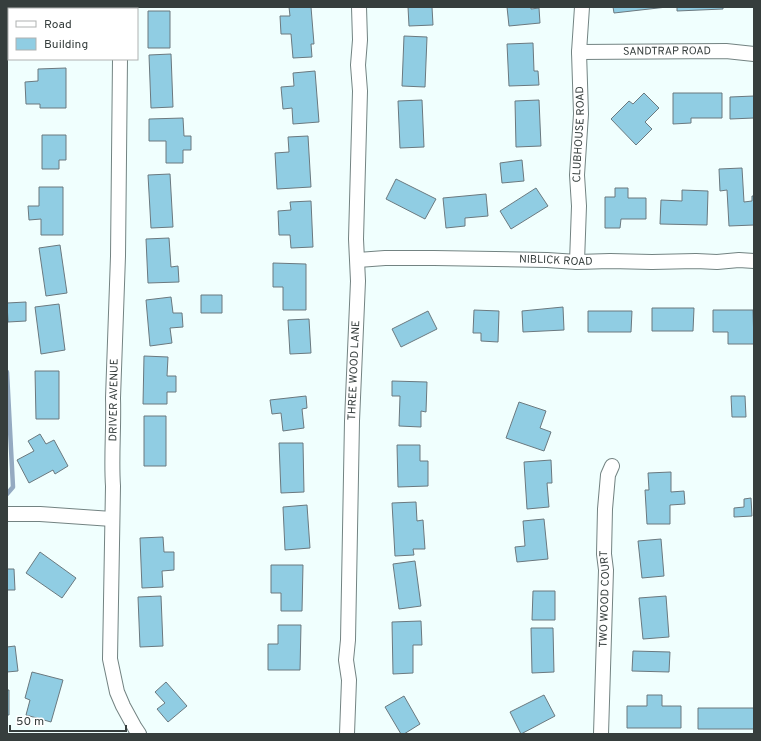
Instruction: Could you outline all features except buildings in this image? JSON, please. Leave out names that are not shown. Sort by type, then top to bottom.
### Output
[{"type":"street","name":"THREE WOOD LANE","points":[[347,734],[349,680],[346,660],[348,640],[352,421],[358,260],[356,239],[360,91],[358,66],[360,40],[359,7]]},
{"type":"street","name":"CLUBHOUSE ROAD","points":[[577,262],[579,206],[577,175],[581,114],[579,52],[582,7]]},
{"type":"street","name":"SANDTRAP ROAD","points":[[579,52],[726,51],[754,54]]},
{"type":"street","name":"DRIVER AVENUE","points":[[120,60],[118,256],[113,398],[114,421],[111,466],[113,486],[110,660],[117,692],[133,732]]},
{"type":"street","name":"NIBLICK ROAD","points":[[358,260],[385,258],[434,258],[577,262],[754,261]]},
{"type":"street","name":"TWO WOOD COURT","points":[[601,734],[606,570],[604,554],[605,509],[608,475],[612,466]]},
{"type":"street","points":[[7,514],[40,514],[112,519]]},
{"type":"waterway","points":[[7,372],[13,487],[7,494]]}]
